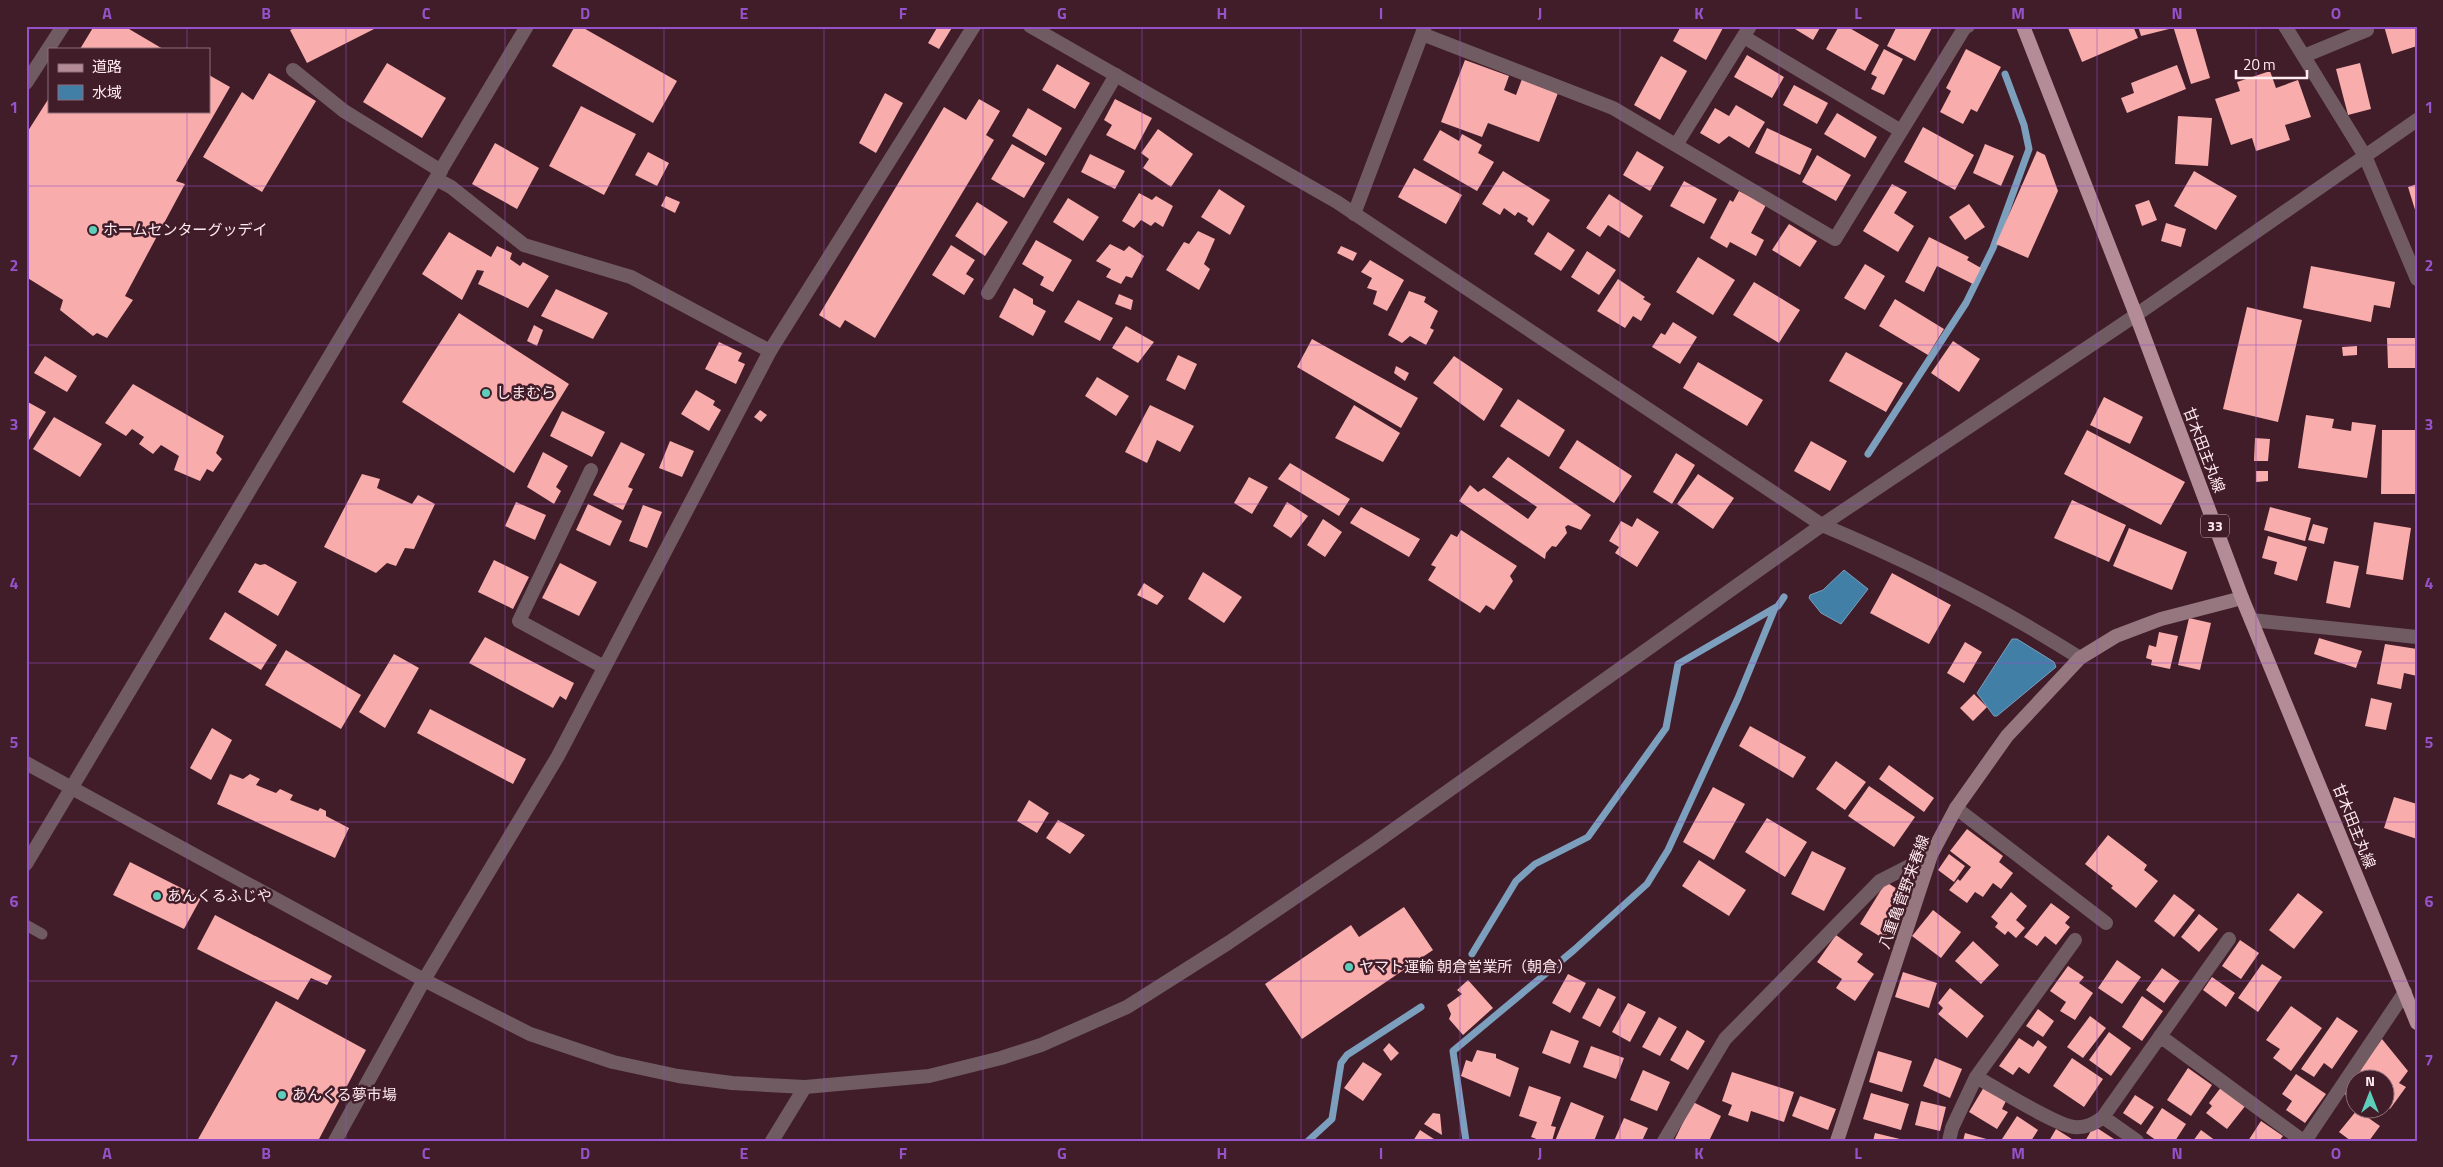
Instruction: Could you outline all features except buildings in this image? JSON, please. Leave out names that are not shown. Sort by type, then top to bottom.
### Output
[{"type":"main road","name":"甘木田主丸線","points":[[2023,26],[2136,315],[2242,598],[2417,1023]]},
{"type":"main road","name":"八重亀菅野来春線","points":[[1837,1141],[1931,855],[1956,808],[2007,736],[2080,658],[2116,636],[2161,619],[2242,598]]},
{"type":"street","points":[[49,48],[63,26]]},
{"type":"street","points":[[26,864],[527,26]]},
{"type":"street","points":[[335,1141],[424,980],[558,756],[770,351],[974,26]]},
{"type":"street","points":[[1030,26],[1354,214],[1822,525],[1874,547],[2026,624],[2080,658]]},
{"type":"street","points":[[1354,214],[1423,30],[1613,108],[1835,239],[1965,26]]},
{"type":"street","points":[[2285,26],[2364,156],[2417,279]]},
{"type":"street","points":[[2304,56],[2368,30],[2366,26]]},
{"type":"street","points":[[1676,145],[1747,32],[1901,131]]},
{"type":"street","points":[[26,83],[48,49]]},
{"type":"street","points":[[293,70],[344,110],[438,175],[524,245],[631,277],[770,351]]},
{"type":"street","points":[[988,293],[1116,75]]},
{"type":"street","points":[[26,763],[424,980],[530,1034],[613,1062],[678,1076],[732,1084],[805,1087],[929,1076],[1001,1058],[1041,1045],[1127,1006],[1228,943],[1376,843],[1822,525],[2136,315],[2417,120]]},
{"type":"street","points":[[591,470],[519,621],[604,668]]},
{"type":"street","points":[[2251,620],[2417,637]]},
{"type":"street","points":[[1956,808],[2106,922]]},
{"type":"street","points":[[1664,1141],[1725,1039],[1880,881],[1931,855]]},
{"type":"street","points":[[1976,1077],[2065,1125],[2074,1127],[2089,1125],[2103,1117],[2229,939]]},
{"type":"street","points":[[1949,1141],[1952,1128],[1976,1077],[2075,940]]},
{"type":"street","points":[[2160,1036],[2304,1141],[2405,992]]},
{"type":"street","points":[[772,1141],[805,1087]]},
{"type":"street","points":[[2103,1117],[2137,1141]]},
{"type":"lane","points":[[26,925],[42,934]]},
{"type":"water","points":[[1844,570],[1868,589],[1841,624],[1821,613],[1809,598],[1810,595],[1823,590]]},
{"type":"water","points":[[2012,639],[2017,639],[2054,662],[2056,667],[1997,716],[1994,716],[1977,693]]},
{"type":"waterway","points":[[1868,454],[1966,303],[1993,248],[2029,149],[2024,125],[2005,74]]},
{"type":"waterway","points":[[1472,954],[1516,881],[1535,864],[1588,837],[1666,728],[1678,664],[1778,606],[1784,597]]},
{"type":"waterway","points":[[1466,1141],[1453,1051],[1574,950],[1647,884],[1668,850],[1738,698],[1775,608]]},
{"type":"waterway","points":[[1308,1141],[1332,1119],[1341,1063],[1347,1055],[1421,1007]]},
{"type":"place","name":"ホームセンターグッデイ","points":[[93,230]]},
{"type":"place","name":"しまむら","points":[[486,393]]},
{"type":"place","name":"あんくるふじや","points":[[157,896]]},
{"type":"place","name":"ヤマト運輸 朝倉営業所（朝倉）","points":[[1349,967]]},
{"type":"place","name":"あんくる夢市場","points":[[282,1095]]}]
